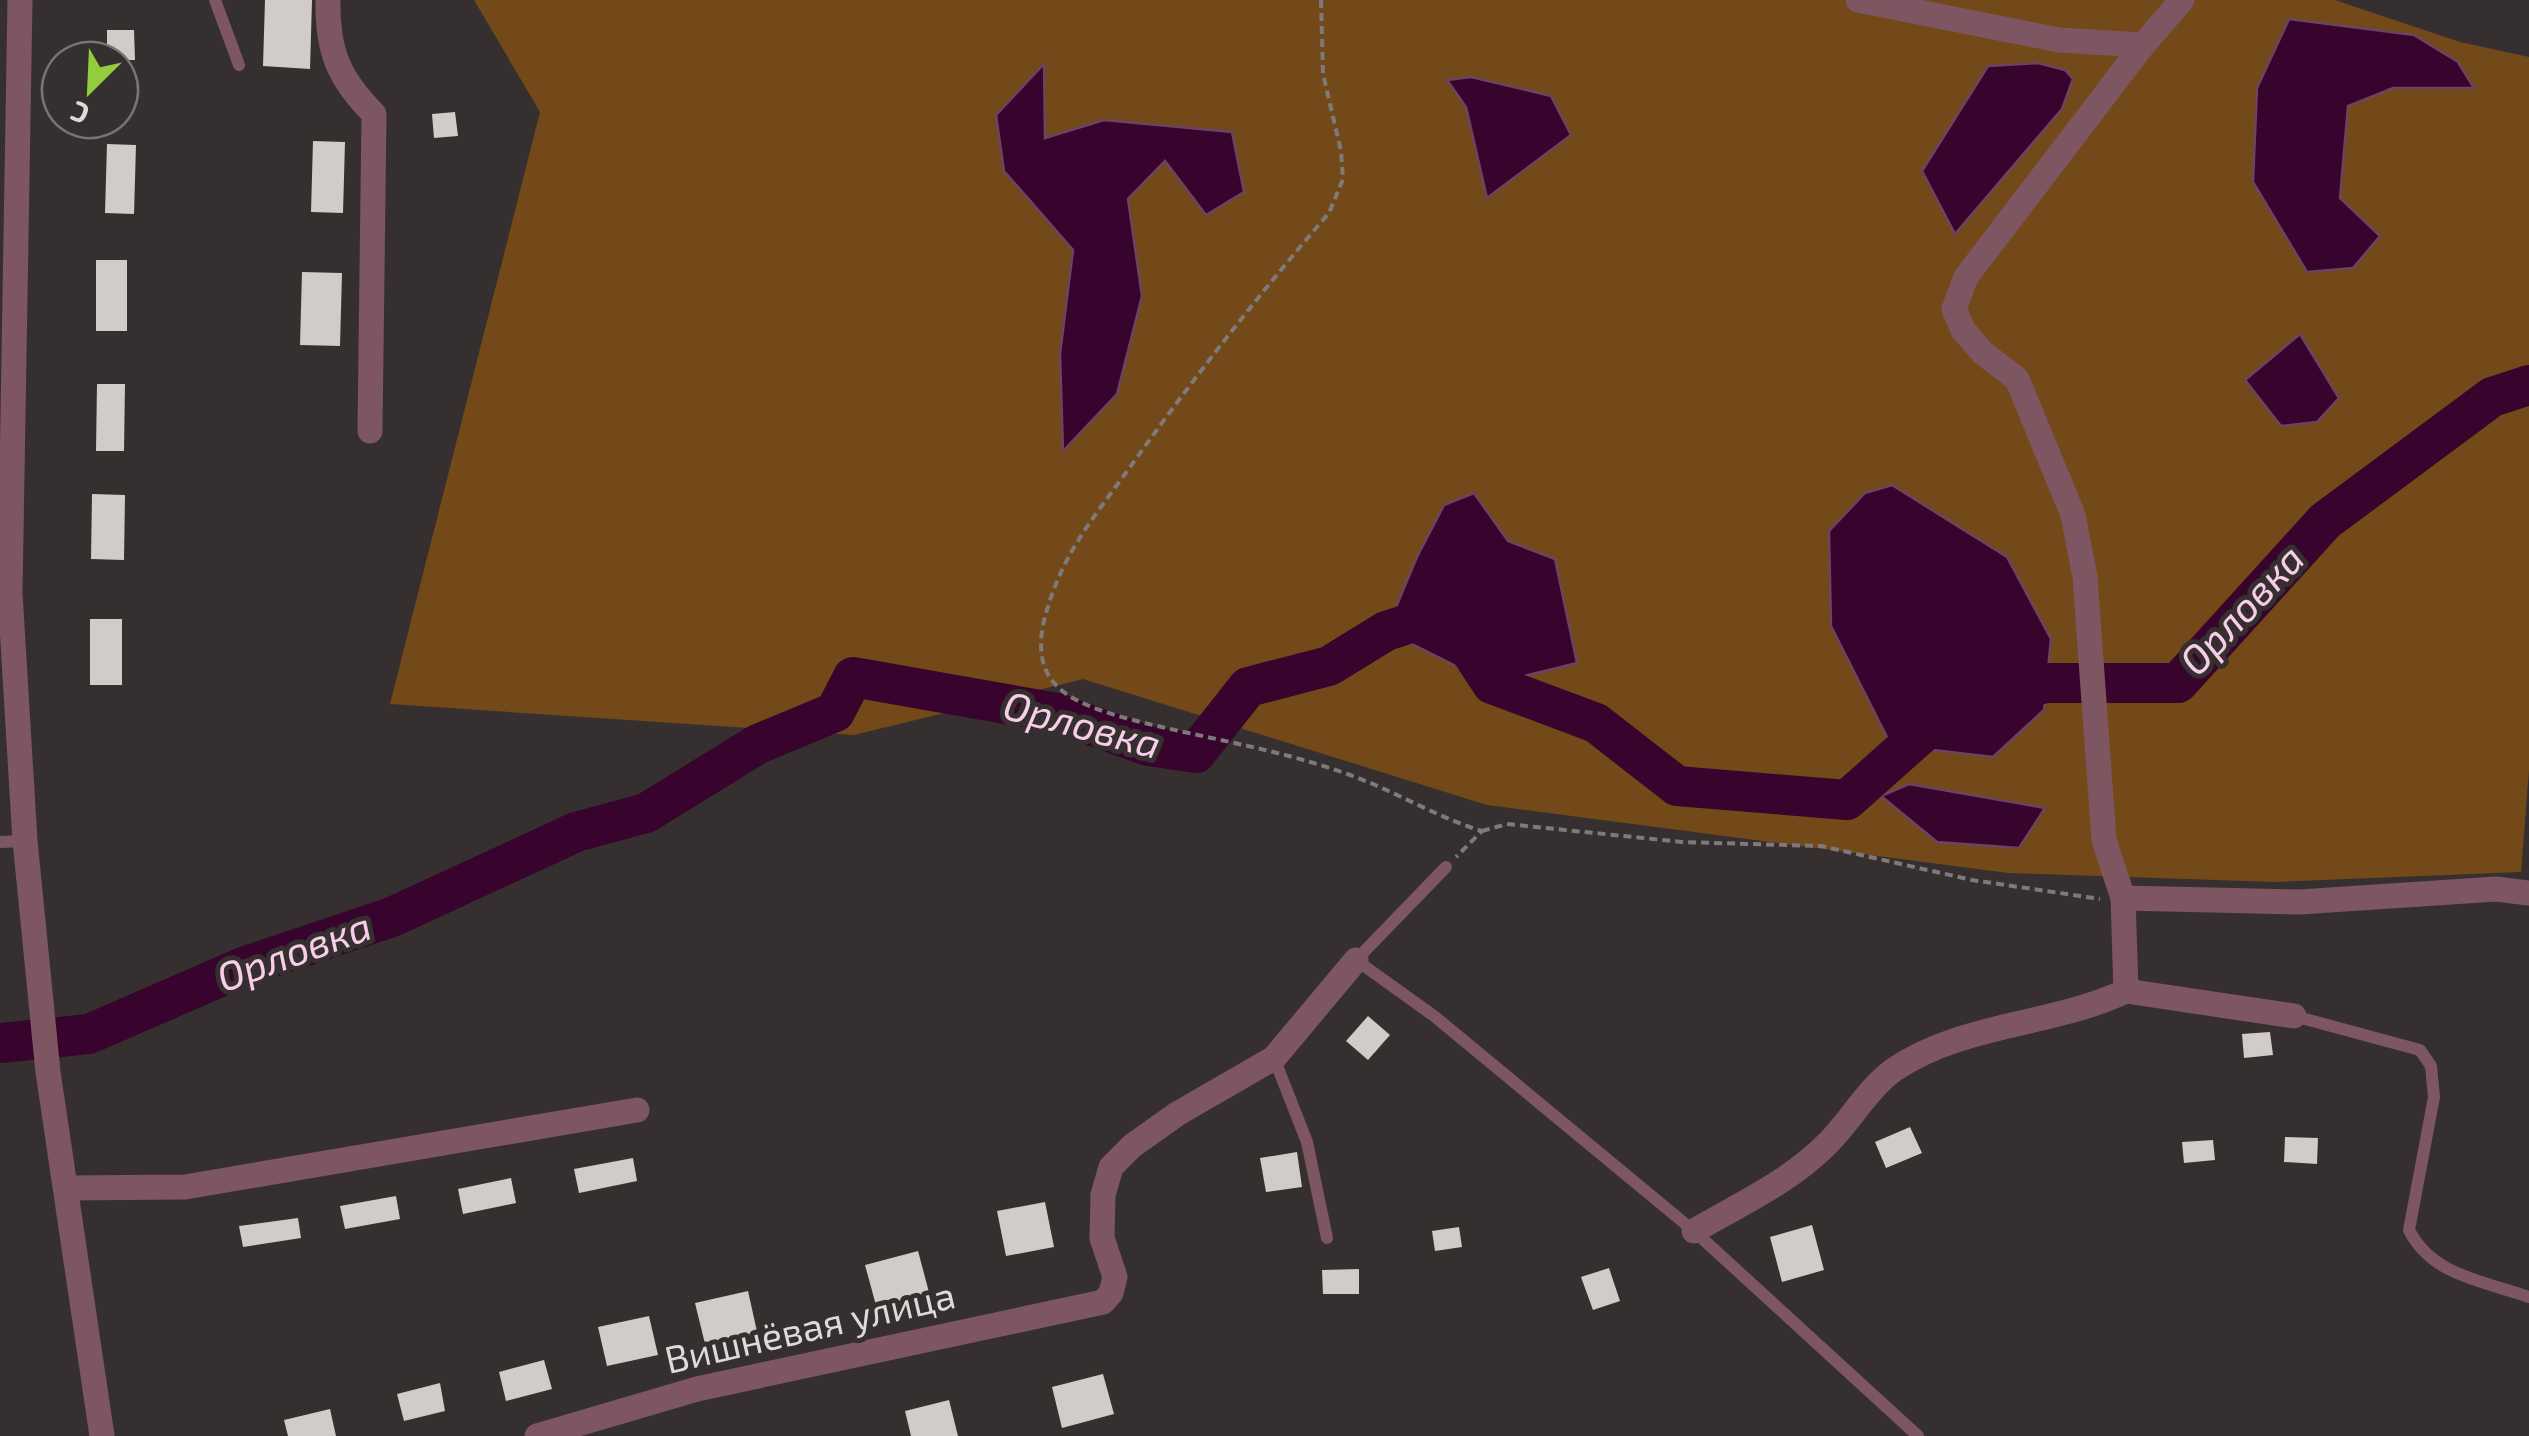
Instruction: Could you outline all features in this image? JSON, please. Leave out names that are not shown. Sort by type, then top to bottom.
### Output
[{"type":"street","points":[[20,0],[9,77],[12,842],[43,1016],[102,1436]]},
{"type":"street","points":[[328,0],[327,35],[337,66],[354,94],[374,114],[370,431]]},
{"type":"street","points":[[1858,0],[2058,40],[2142,45]]},
{"type":"street","points":[[2126,991],[2123,898],[2104,840],[2085,577],[2072,515],[2017,379],[1983,352],[1964,330],[1954,309],[1966,277],[2142,45],[2182,0]]},
{"type":"street","points":[[2123,898],[2300,902],[2496,889],[2529,894]]},
{"type":"street","points":[[1274,1058],[1356,960]]},
{"type":"street","points":[[1694,1232],[1769,1188],[1826,1145],[1892,1071],[1942,1044],[2083,1008],[2126,991],[2294,1016]]},
{"type":"street","name":"Вишнёвая улица","points":[[536,1436],[697,1388],[1102,1302],[1111,1293],[1115,1277],[1102,1238],[1102,1195],[1112,1166],[1132,1146],[1177,1114],[1274,1058]]},
{"type":"street","points":[[68,1188],[185,1187],[637,1110]]},
{"type":"lane","points":[[215,0],[239,65]]},
{"type":"lane","points":[[1446,867],[1356,960],[1434,1016],[1694,1232],[1918,1436]]},
{"type":"lane","points":[[2294,1016],[2420,1050],[2430,1066],[2434,1097],[2409,1230],[2418,1249],[2438,1266],[2529,1296]]},
{"type":"lane","points":[[1274,1058],[1307,1142],[1328,1238]]},
{"type":"path","points":[[1321,0],[1324,74],[1343,178],[1329,212],[1190,384],[1090,522],[1056,582],[1042,629],[1042,662],[1055,685],[1077,701],[1141,722],[1282,753],[1334,769],[1482,831]]},
{"type":"path","points":[[1446,867],[1482,831],[1508,824],[1682,842],[1821,846],[1972,880],[2086,899],[2123,898]]},
{"type":"shaded area","points":[[474,0],[2335,0],[2460,42],[2529,57],[2529,770],[2521,872],[2276,882],[2008,873],[1487,805],[1083,679],[854,735],[390,704],[540,112]]},
{"type":"shaded area","points":[[2289,19],[2414,35],[2458,62],[2474,88],[2393,88],[2348,106],[2340,198],[2380,236],[2353,268],[2307,272],[2253,182],[2257,88]]},
{"type":"shaded area","points":[[2038,63],[2065,70],[2073,79],[2062,109],[1955,234],[1922,171],[1988,66]]},
{"type":"shaded area","points":[[1044,64],[1045,138],[1104,120],[1232,132],[1244,192],[1206,215],[1165,161],[1128,199],[1142,296],[1117,394],[1063,451],[1060,354],[1073,250],[1004,171],[996,115]]},
{"type":"shaded area","points":[[1471,77],[1551,96],[1571,135],[1487,198],[1466,107],[1447,80]]},
{"type":"shaded area","points":[[2300,334],[2339,398],[2317,422],[2281,426],[2245,380]]},
{"type":"shaded area","points":[[1892,485],[2007,557],[2051,639],[2044,710],[1993,757],[1891,745],[1831,626],[1829,531],[1865,493]]},
{"type":"shaded area","points":[[1474,493],[1508,541],[1555,559],[1577,663],[1492,684],[1386,631],[1444,505]]},
{"type":"shaded area","points":[[1909,784],[2045,808],[2019,848],[1937,842],[1881,796]]},
{"type":"building","points":[[265,0],[312,0],[310,69],[263,66]]},
{"type":"building","points":[[107,30],[134,30],[134,40],[107,40]]},
{"type":"building","points":[[455,112],[458,136],[434,138],[432,114]]},
{"type":"building","points":[[313,141],[345,142],[343,213],[311,212]]},
{"type":"building","points":[[107,144],[136,145],[134,214],[105,213]]},
{"type":"building","points":[[96,260],[127,260],[127,331],[96,331]]},
{"type":"building","points":[[302,272],[342,273],[340,346],[300,345]]},
{"type":"building","points":[[97,384],[125,384],[124,451],[96,451]]},
{"type":"building","points":[[92,494],[125,495],[124,560],[91,559]]},
{"type":"building","points":[[90,619],[122,619],[122,685],[90,685]]},
{"type":"building","points":[[1368,1016],[1390,1035],[1368,1060],[1346,1041]]},
{"type":"building","points":[[2270,1032],[2273,1055],[2244,1058],[2242,1034]]},
{"type":"building","points":[[1910,1127],[1922,1153],[1886,1168],[1875,1142]]},
{"type":"building","points":[[2285,1137],[2318,1138],[2317,1164],[2284,1162]]},
{"type":"building","points":[[2213,1140],[2215,1160],[2184,1163],[2182,1142]]},
{"type":"building","points":[[1297,1152],[1302,1187],[1266,1192],[1260,1158]]},
{"type":"building","points":[[633,1158],[637,1181],[579,1193],[574,1169]]},
{"type":"building","points":[[511,1178],[516,1203],[463,1214],[458,1189]]},
{"type":"building","points":[[396,1196],[400,1219],[345,1229],[340,1206]]},
{"type":"building","points":[[1045,1202],[1054,1247],[1006,1256],[997,1211]]},
{"type":"building","points":[[298,1218],[301,1238],[243,1247],[239,1226]]},
{"type":"building","points":[[1812,1225],[1824,1270],[1782,1282],[1770,1237]]},
{"type":"building","points":[[1459,1227],[1462,1247],[1435,1251],[1432,1231]]},
{"type":"building","points":[[918,1251],[930,1296],[877,1309],[865,1265]]},
{"type":"building","points":[[1609,1268],[1620,1301],[1593,1310],[1581,1277]]},
{"type":"building","points":[[1359,1269],[1359,1294],[1323,1294],[1322,1270]]},
{"type":"building","points":[[748,1291],[758,1336],[706,1348],[695,1303]]},
{"type":"building","points":[[649,1316],[658,1355],[607,1366],[598,1327]]},
{"type":"building","points":[[544,1360],[552,1389],[506,1401],[499,1372]]},
{"type":"building","points":[[1103,1374],[1114,1414],[1062,1428],[1052,1387]]},
{"type":"building","points":[[440,1383],[445,1411],[404,1421],[397,1394]]},
{"type":"building","points":[[949,1400],[958,1436],[911,1436],[905,1411]]},
{"type":"building","points":[[330,1409],[336,1436],[288,1436],[284,1420]]},
{"type":"waterway","name":"Орловка","points":[[0,1043],[89,1034],[243,967],[392,917],[576,832],[646,813],[758,744],[835,712],[853,677],[1057,713],[1148,746],[1196,753],[1248,687],[1329,666],[1386,631],[1445,612],[1492,684],[1596,723],[1677,786],[1847,800],[1956,703],[2047,683],[2178,683],[2325,521],[2492,397],[2529,385]]}]
